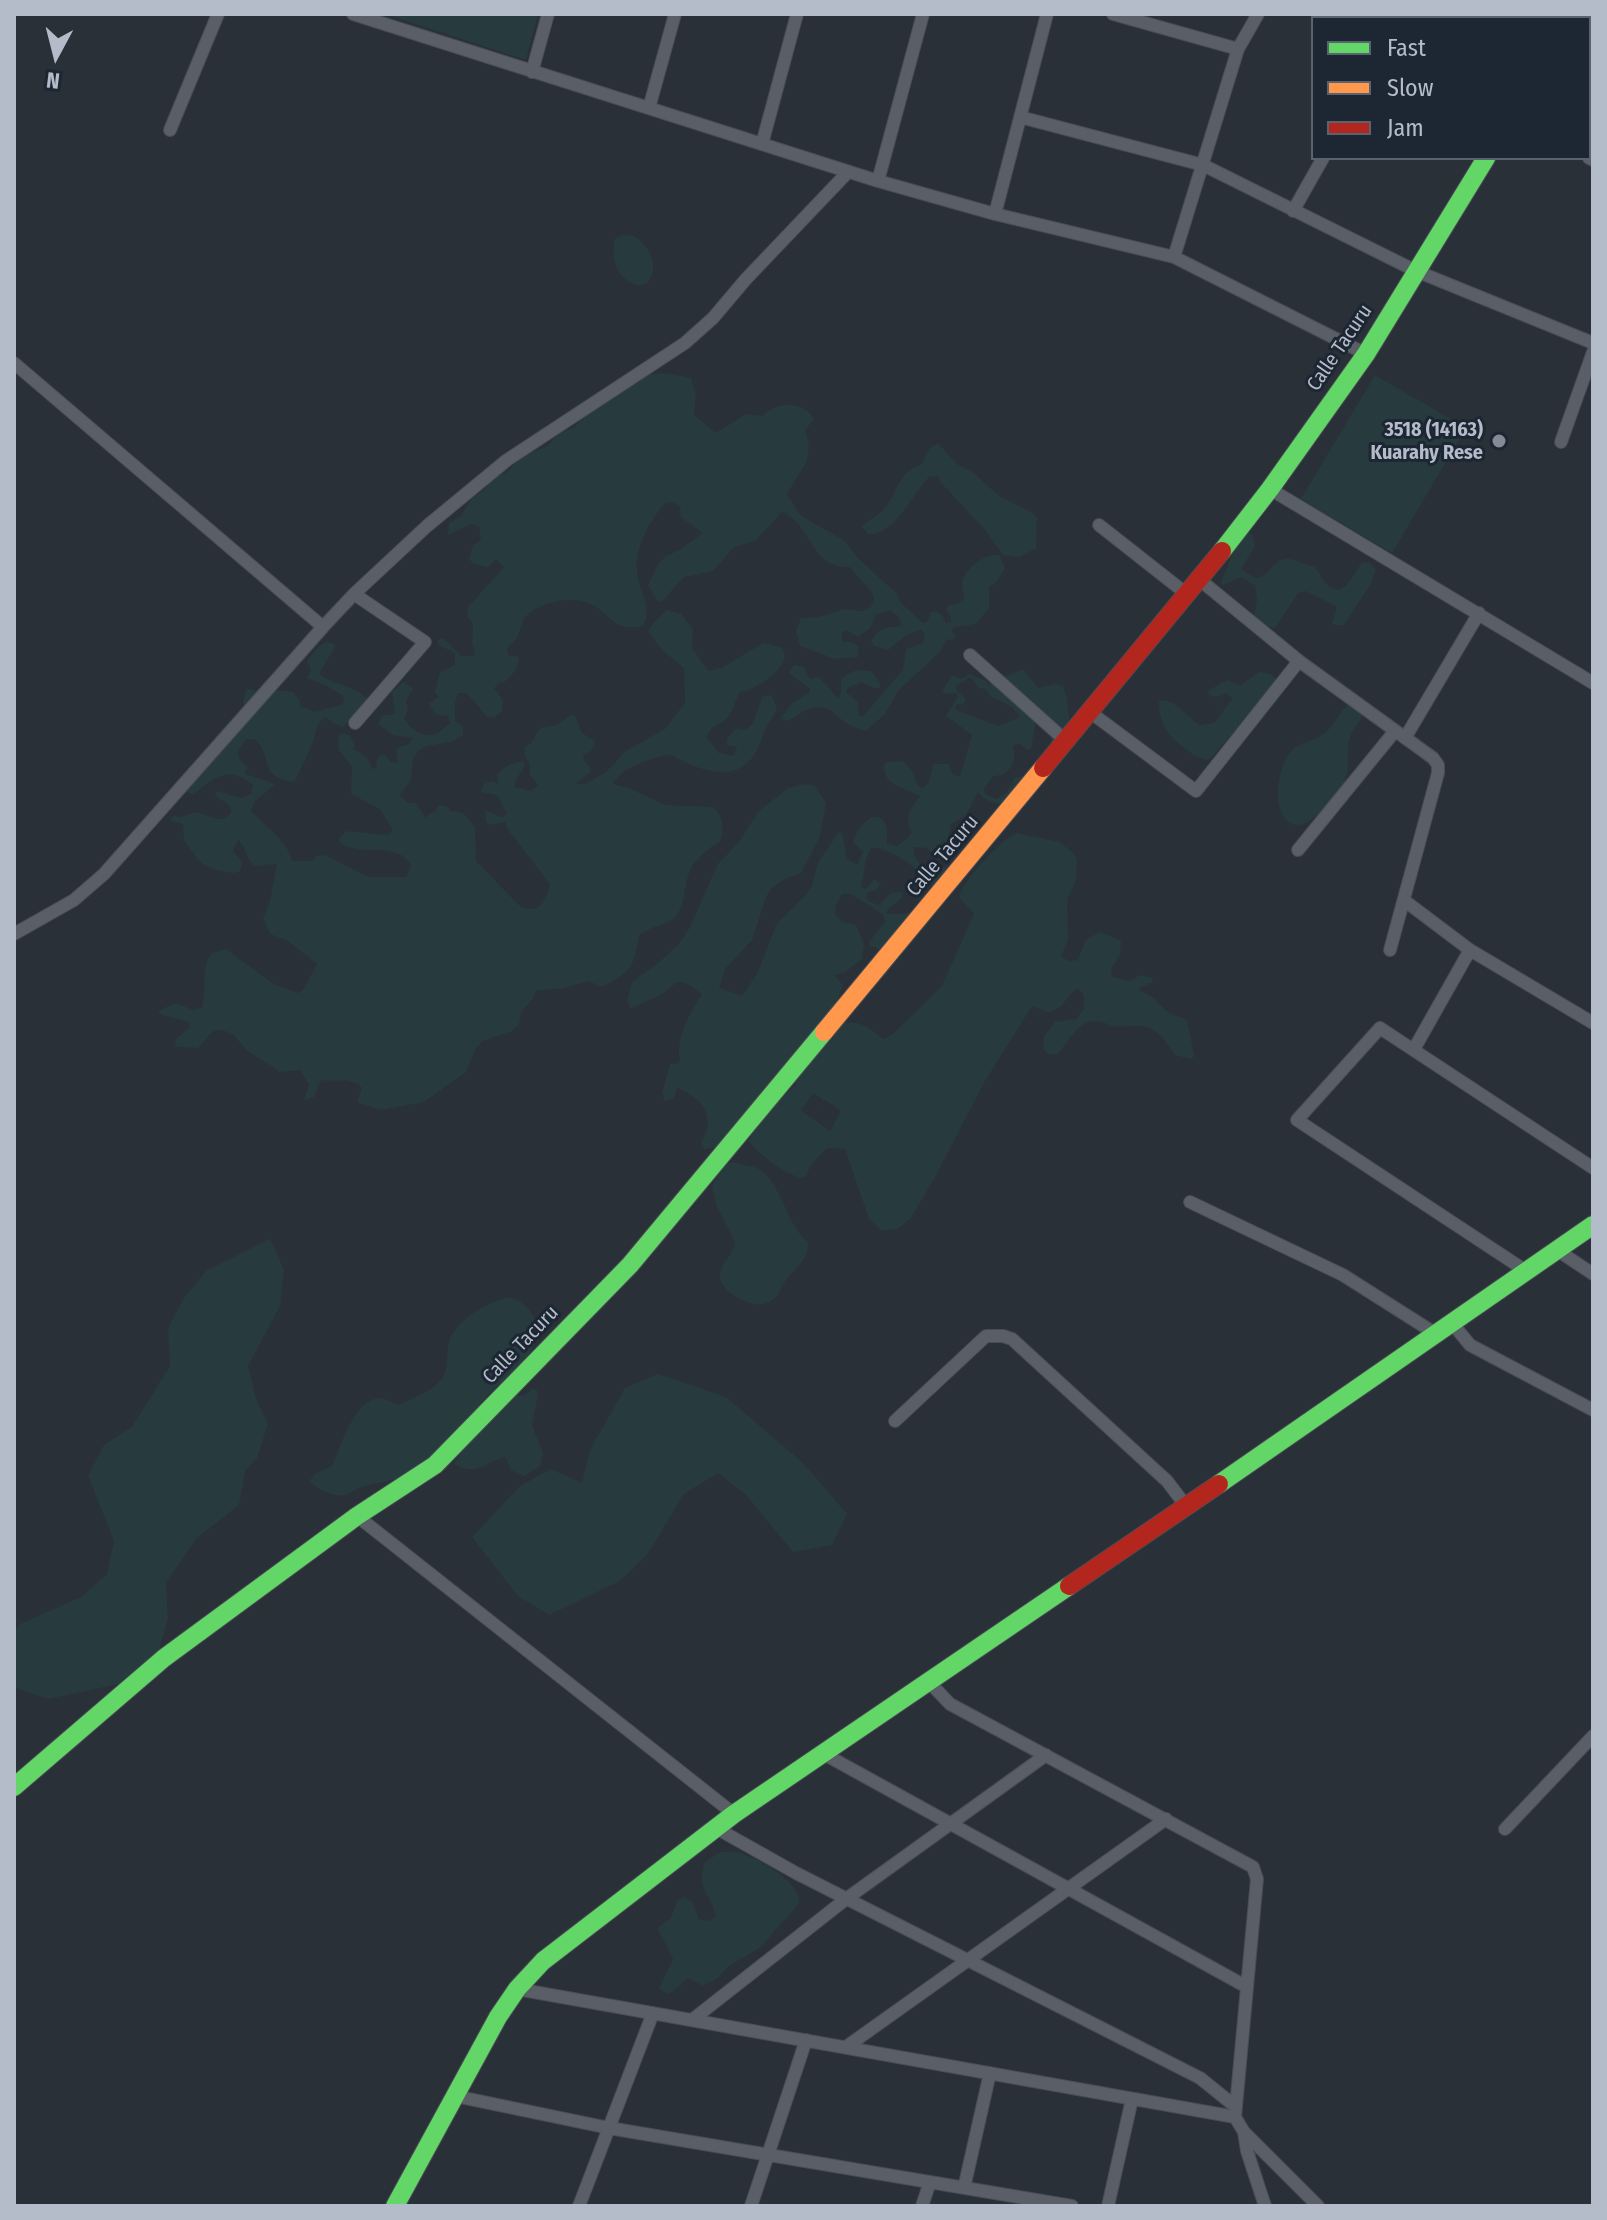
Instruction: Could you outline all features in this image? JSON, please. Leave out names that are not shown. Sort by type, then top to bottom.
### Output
[{"type":"street","points":[[170,130],[218,14]]},
{"type":"street","points":[[353,14],[382,19],[532,72],[878,181],[995,214],[1174,257],[1366,354]]},
{"type":"street","points":[[532,72],[548,14]]},
{"type":"street","points":[[649,108],[675,14]]},
{"type":"street","points":[[762,144],[797,14]]},
{"type":"street","points":[[878,181],[923,14]]},
{"type":"street","points":[[995,214],[1047,14]]},
{"type":"street","points":[[1113,14],[1166,20],[1238,49]]},
{"type":"street","points":[[1174,257],[1238,49],[1258,14]]},
{"type":"street","points":[[1020,117],[1203,165],[1416,271],[1593,343]]},
{"type":"street","points":[[1293,211],[1322,160]]},
{"type":"street","name":"Calle Tacuru","points":[[14,1787],[164,1658],[357,1516],[435,1465],[630,1265],[1200,580],[1270,489],[1366,354],[1485,160]]},
{"type":"street","points":[[14,934],[74,900],[104,874],[323,627],[427,526],[507,460],[685,343],[713,318],[848,172]]},
{"type":"street","points":[[1561,442],[1593,352]]},
{"type":"street","points":[[14,363],[323,627]]},
{"type":"street","points":[[1270,489],[1593,683]]},
{"type":"street","points":[[1099,525],[1188,595]]},
{"type":"street","points":[[1200,580],[1299,661],[1433,758],[1438,765],[1390,950]]},
{"type":"street","points":[[354,594],[425,642],[355,723]]},
{"type":"street","points":[[1298,850],[1400,735],[1479,613]]},
{"type":"street","points":[[970,655],[1066,741]]},
{"type":"street","points":[[1090,712],[1196,791],[1299,661]]},
{"type":"street","points":[[1405,901],[1470,950],[1593,1023]]},
{"type":"street","points":[[1414,1049],[1470,950]]},
{"type":"street","points":[[1526,1271],[1297,1120],[1380,1028],[1593,1168]]},
{"type":"street","points":[[1190,1202],[1343,1275],[1436,1334]]},
{"type":"street","points":[[395,2206],[498,2017],[517,1989],[543,1961],[734,1814],[1593,1225]]},
{"type":"street","points":[[1557,1250],[1593,1274]]},
{"type":"street","points":[[1452,1323],[1470,1345],[1593,1410]]},
{"type":"street","points":[[895,1421],[986,1336],[1003,1336],[1012,1339],[1167,1481],[1186,1506]]},
{"type":"street","points":[[357,1516],[734,1814]]},
{"type":"street","points":[[929,1682],[950,1704],[1253,1867],[1257,1879],[1235,2112]]},
{"type":"street","points":[[1505,1829],[1593,1736]]},
{"type":"street","points":[[824,1754],[1247,1987]]},
{"type":"street","points":[[692,2020],[846,1899],[1046,1755]]},
{"type":"street","points":[[846,2047],[1166,1819]]},
{"type":"street","points":[[716,1828],[846,1899],[1200,2078],[1235,2112],[1244,2132],[1265,2206]]},
{"type":"street","points":[[517,1989],[1132,2099],[1235,2112]]},
{"type":"street","points":[[579,2206],[653,2013]]},
{"type":"street","points":[[751,2206],[806,2040]]},
{"type":"street","points":[[964,2188],[990,2073]]},
{"type":"street","points":[[455,2096],[609,2128],[1072,2206]]},
{"type":"street","points":[[1108,2206],[1132,2099]]},
{"type":"street","points":[[1244,2132],[1318,2206]]},
{"type":"street","points":[[922,2206],[930,2182]]},
{"type":"green space","points":[[385,14],[538,14],[526,60]]},
{"type":"green space","points":[[622,235],[634,236],[645,245],[653,266],[648,282],[632,284],[617,268],[614,244],[615,239]]},
{"type":"green space","points":[[665,373],[691,378],[696,395],[694,415],[716,433],[746,414],[763,416],[775,408],[790,405],[804,409],[814,419],[805,430],[809,444],[807,461],[787,494],[800,515],[845,541],[923,623],[934,611],[942,615],[946,623],[951,622],[946,610],[948,605],[964,599],[962,584],[965,574],[983,559],[999,555],[1005,568],[996,583],[989,587],[989,609],[975,624],[955,627],[952,630],[956,639],[946,640],[939,653],[898,691],[885,714],[866,731],[844,722],[823,708],[810,709],[785,721],[781,718],[792,703],[809,693],[810,689],[789,673],[794,665],[804,667],[810,679],[819,677],[838,698],[844,677],[854,671],[871,671],[880,688],[861,682],[846,692],[858,702],[859,716],[863,716],[903,670],[906,649],[923,643],[925,634],[921,630],[907,635],[888,650],[874,646],[871,641],[878,632],[902,625],[898,616],[890,610],[876,615],[870,628],[858,637],[846,630],[842,633],[842,642],[851,642],[859,647],[858,657],[835,659],[800,646],[796,631],[801,618],[820,617],[843,609],[863,611],[871,607],[874,598],[850,567],[827,561],[800,527],[782,512],[756,540],[733,548],[713,571],[684,577],[658,602],[648,585],[659,563],[703,533],[681,517],[680,507],[673,502],[665,503],[649,526],[638,553],[638,579],[647,612],[643,626],[620,625],[593,605],[577,600],[549,603],[532,611],[524,619],[516,639],[507,648],[508,655],[519,657],[516,670],[494,688],[503,700],[502,711],[494,718],[487,717],[467,693],[458,693],[455,721],[463,726],[463,735],[451,742],[427,746],[418,751],[413,759],[411,779],[400,795],[407,802],[416,803],[426,818],[435,812],[438,805],[463,813],[475,827],[476,861],[520,906],[537,908],[547,896],[550,884],[506,827],[506,822],[490,825],[486,822],[485,810],[501,817],[507,814],[497,795],[481,792],[484,784],[491,781],[498,784],[497,775],[502,770],[513,763],[524,762],[515,787],[531,791],[538,785],[530,775],[525,747],[540,728],[557,725],[571,715],[575,716],[582,733],[595,744],[591,751],[583,755],[591,768],[590,772],[576,784],[585,784],[606,772],[626,751],[665,729],[685,703],[684,668],[663,651],[648,631],[667,610],[681,614],[693,629],[692,648],[708,671],[722,668],[763,643],[781,647],[785,655],[774,674],[761,684],[739,693],[728,716],[708,734],[707,738],[719,753],[734,756],[737,747],[727,745],[727,739],[736,728],[746,730],[753,723],[762,697],[771,695],[777,707],[755,754],[743,766],[733,771],[711,771],[670,754],[630,768],[613,784],[665,805],[713,807],[723,828],[720,842],[691,868],[677,915],[669,922],[639,935],[630,968],[602,987],[588,981],[564,988],[535,991],[534,997],[521,1012],[519,1025],[512,1031],[483,1041],[476,1048],[466,1072],[424,1102],[381,1110],[357,1102],[362,1088],[348,1081],[321,1080],[314,1097],[304,1101],[309,1084],[300,1070],[280,1072],[247,1050],[233,1035],[222,1030],[214,1030],[198,1048],[177,1047],[176,1039],[190,1027],[189,1022],[162,1015],[158,1011],[176,1003],[193,1010],[202,1008],[206,965],[212,953],[226,949],[275,985],[298,993],[303,990],[317,964],[288,941],[270,934],[263,918],[270,901],[277,864],[254,866],[238,840],[233,851],[242,862],[240,871],[215,870],[202,864],[184,841],[183,824],[170,821],[173,815],[180,817],[196,812],[223,819],[231,813],[231,809],[216,796],[215,791],[242,798],[251,794],[253,785],[228,774],[214,779],[193,795],[185,791],[245,712],[243,702],[247,688],[261,693],[279,690],[293,692],[301,708],[314,712],[341,705],[343,696],[307,678],[311,670],[307,661],[319,646],[327,642],[336,645],[319,674],[368,699],[343,727],[326,717],[320,722],[294,782],[270,771],[261,746],[255,739],[246,739],[238,751],[240,760],[247,766],[245,774],[275,784],[254,802],[251,811],[281,840],[292,861],[313,861],[316,856],[325,855],[368,877],[406,877],[411,866],[406,858],[389,851],[347,847],[339,842],[347,831],[387,835],[393,830],[380,809],[351,794],[352,767],[338,749],[339,735],[344,733],[350,736],[355,746],[353,749],[367,757],[372,769],[376,768],[381,755],[386,755],[391,763],[398,762],[396,748],[407,745],[413,738],[393,735],[378,724],[382,715],[395,714],[392,692],[403,682],[413,688],[406,701],[408,710],[404,718],[410,726],[429,735],[450,723],[448,716],[435,714],[428,703],[439,697],[435,692],[440,672],[455,665],[455,653],[437,641],[443,638],[461,656],[473,656],[473,624],[467,616],[468,607],[504,567],[496,559],[488,567],[473,564],[469,558],[473,546],[481,539],[479,527],[471,524],[448,535],[449,523],[461,516],[472,498],[495,477],[506,473],[524,455],[548,446],[558,434],[575,427],[591,408],[648,374]]},
{"type":"green space","points":[[1375,375],[1466,428],[1392,553],[1301,499]]},
{"type":"green space","points":[[938,443],[957,464],[974,473],[999,496],[1037,518],[1036,548],[1020,557],[1003,555],[938,476],[929,477],[886,529],[868,534],[862,527],[884,509],[903,477],[922,464],[930,448]]},
{"type":"green space","points":[[1248,531],[1253,535],[1255,546],[1241,569],[1256,578],[1279,561],[1289,559],[1315,567],[1328,585],[1340,590],[1362,562],[1370,563],[1376,570],[1371,583],[1345,624],[1332,624],[1337,607],[1306,591],[1298,593],[1275,628],[1259,625],[1254,617],[1257,600],[1255,586],[1242,577],[1223,585],[1221,582],[1236,547]]},
{"type":"green space","points":[[1023,669],[1038,688],[1055,684],[1063,686],[1070,727],[1050,746],[1052,734],[1036,720],[1031,749],[1027,750],[1019,743],[1013,746],[1011,767],[1004,774],[993,776],[984,789],[985,794],[996,799],[1006,793],[1014,778],[1029,775],[1008,803],[991,802],[978,792],[966,815],[951,824],[948,840],[937,854],[927,848],[914,847],[917,860],[934,877],[944,867],[948,869],[934,886],[900,858],[871,848],[861,887],[866,889],[874,879],[881,884],[877,890],[867,893],[867,900],[878,905],[891,893],[903,892],[902,898],[886,914],[912,913],[882,950],[869,942],[885,922],[884,915],[851,894],[842,894],[835,914],[842,922],[856,925],[864,944],[862,959],[844,973],[834,975],[843,985],[834,1009],[798,1055],[791,1057],[784,1073],[733,1125],[722,1142],[714,1148],[704,1149],[701,1143],[708,1124],[705,1109],[694,1097],[677,1088],[674,1098],[665,1101],[662,1093],[670,1064],[678,1063],[680,1059],[682,1035],[702,994],[685,983],[677,982],[631,1009],[627,1001],[632,982],[679,944],[690,927],[718,864],[739,842],[759,811],[788,788],[805,784],[815,786],[826,803],[820,836],[801,873],[771,889],[752,940],[725,969],[719,988],[742,996],[758,972],[777,923],[806,895],[812,886],[818,863],[838,833],[842,832],[847,859],[857,865],[863,852],[853,842],[861,826],[870,818],[875,816],[885,823],[887,844],[897,846],[912,832],[910,813],[920,796],[891,782],[884,765],[903,761],[913,773],[918,786],[923,788],[929,782],[933,764],[949,764],[953,774],[960,777],[972,735],[946,716],[958,696],[942,691],[952,675],[961,679],[970,674],[986,681],[990,687],[990,676],[1007,676]],"holes":[[[970,677],[979,688],[1012,707],[1020,717],[998,726],[958,711],[955,707],[957,704],[963,705],[966,698],[956,691],[956,686]]]},
{"type":"green space","points":[[1259,672],[1271,674],[1276,679],[1275,685],[1211,758],[1207,760],[1191,753],[1168,732],[1160,716],[1159,701],[1170,702],[1200,725],[1214,723],[1233,698],[1225,693],[1217,697],[1209,695],[1208,691],[1227,680],[1240,686]]},
{"type":"green space","points":[[1349,704],[1362,716],[1351,734],[1345,780],[1317,815],[1303,824],[1288,821],[1282,814],[1278,794],[1285,761],[1297,746],[1326,732]]},
{"type":"green space","points":[[1016,833],[1059,842],[1072,852],[1077,859],[1076,881],[1067,899],[1068,939],[1061,957],[1078,960],[1086,939],[1101,932],[1121,941],[1120,954],[1111,969],[1112,977],[1129,981],[1140,975],[1152,978],[1153,982],[1139,991],[1168,1012],[1187,1020],[1194,1056],[1191,1059],[1175,1055],[1152,1029],[1116,1027],[1093,1021],[1081,1026],[1058,1054],[1050,1055],[1043,1049],[1044,1036],[1055,1022],[1076,1019],[1084,1009],[1084,995],[1078,989],[1074,990],[1061,1006],[1050,1013],[1032,1006],[985,1081],[910,1219],[897,1229],[882,1231],[869,1219],[845,1149],[827,1148],[811,1165],[805,1177],[800,1178],[772,1162],[748,1141],[764,1117],[796,1084],[795,1079],[813,1055],[833,1039],[838,1025],[856,1023],[883,1039],[893,1034],[942,986],[974,914],[959,897],[961,890],[983,862]],"holes":[[[814,1093],[824,1101],[811,1118],[801,1110]],[[825,1100],[841,1111],[830,1131],[812,1118]]]},
{"type":"green space","points":[[735,1162],[756,1168],[766,1175],[795,1226],[808,1242],[805,1257],[779,1294],[763,1304],[736,1297],[721,1281],[721,1270],[735,1242],[716,1204],[712,1186],[726,1164]]},
{"type":"green space","points":[[270,1239],[284,1270],[280,1306],[248,1366],[256,1399],[268,1424],[257,1458],[245,1471],[239,1505],[197,1538],[166,1582],[168,1618],[159,1650],[118,1684],[48,1699],[14,1687],[14,1633],[20,1624],[81,1597],[107,1574],[114,1541],[88,1476],[104,1445],[132,1427],[170,1366],[168,1328],[184,1298],[206,1271]]},
{"type":"green space","points":[[507,1297],[527,1307],[537,1326],[537,1338],[524,1360],[485,1398],[434,1460],[413,1474],[343,1495],[328,1493],[309,1481],[315,1474],[332,1466],[353,1418],[366,1403],[380,1398],[399,1405],[433,1387],[444,1375],[449,1342],[458,1326],[481,1308]]},
{"type":"green space","points":[[658,1374],[726,1397],[802,1462],[847,1514],[832,1545],[793,1552],[746,1495],[718,1473],[684,1494],[647,1555],[620,1581],[549,1615],[518,1596],[472,1537],[520,1486],[551,1469],[582,1483],[590,1450],[625,1388]]},
{"type":"green space","points":[[532,1389],[537,1390],[538,1394],[532,1425],[543,1453],[540,1466],[524,1476],[511,1470],[505,1457],[475,1469],[454,1464],[464,1448],[511,1396],[525,1395]]},
{"type":"green space","points":[[720,1852],[740,1853],[758,1860],[785,1878],[800,1902],[760,1948],[730,1965],[718,1978],[703,1986],[688,1978],[667,1994],[659,1989],[673,1958],[657,1928],[671,1918],[677,1901],[685,1897],[692,1902],[699,1919],[707,1921],[716,1917],[703,1887],[702,1873],[704,1863]]},
{"type":"traffic: fast","points":[[1222,551],[1366,354],[1485,160]]},
{"type":"traffic: fast","points":[[14,1787],[164,1658],[357,1516],[435,1465],[630,1265],[824,1032]]},
{"type":"traffic: fast","points":[[1219,1484],[1593,1225]]},
{"type":"traffic: fast","points":[[395,2206],[498,2017],[517,1989],[543,1961],[734,1814],[1069,1586]]},
{"type":"traffic: slow","points":[[824,1032],[1043,768]]},
{"type":"traffic: jam","points":[[1043,768],[1222,551]]},
{"type":"traffic: jam","points":[[1069,1586],[1219,1484]]},
{"type":"place","name":"3518 (14163) Kuarahy Rese","points":[[1499,441]]}]
